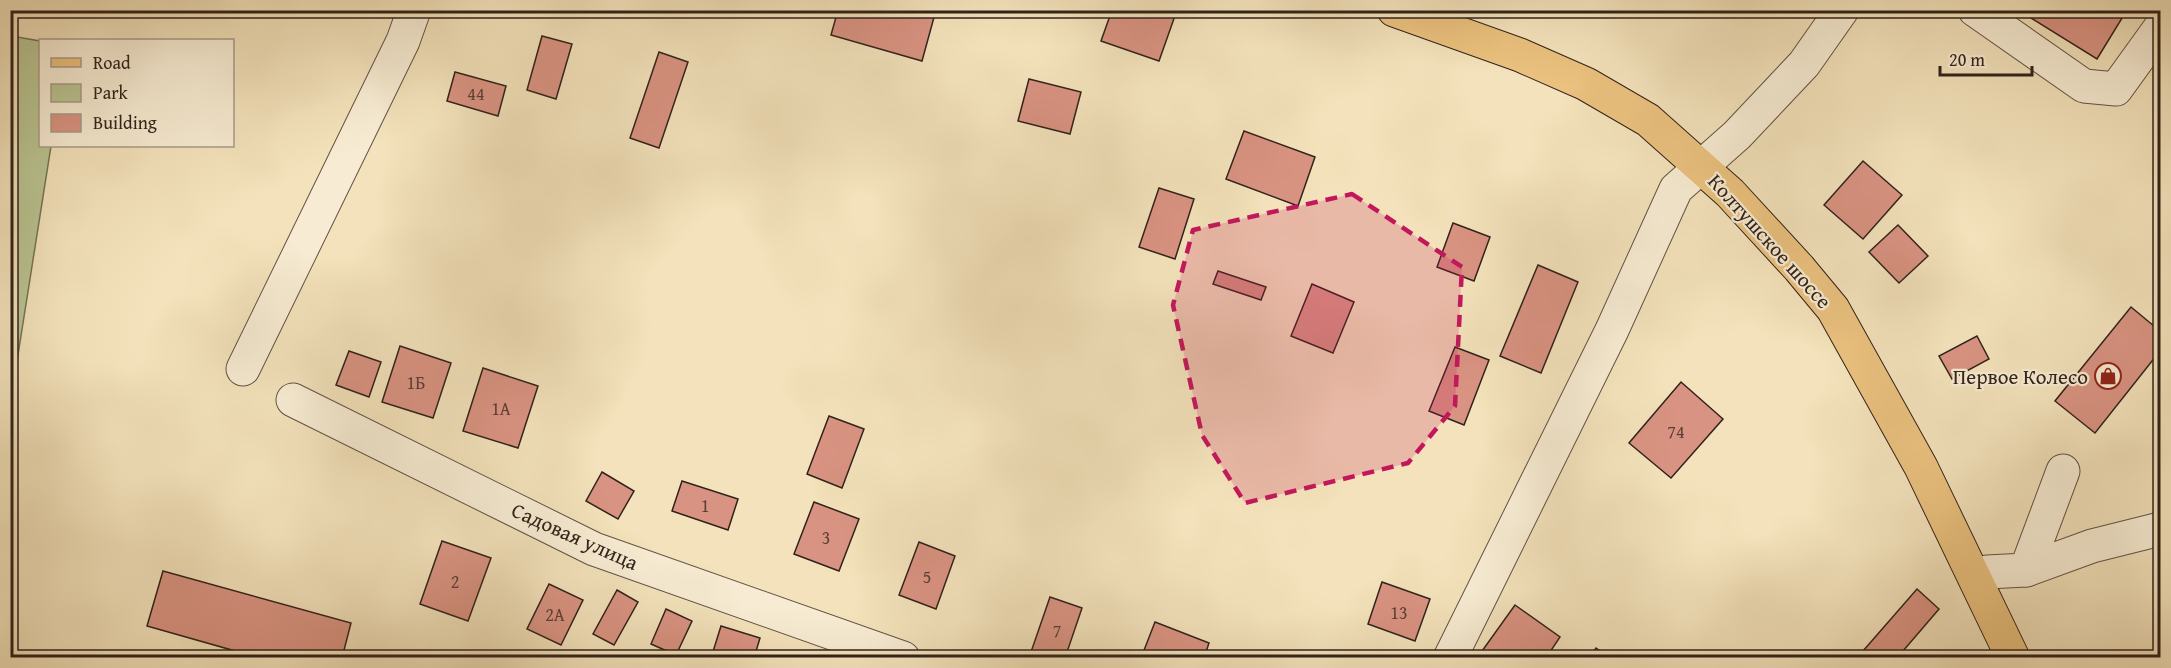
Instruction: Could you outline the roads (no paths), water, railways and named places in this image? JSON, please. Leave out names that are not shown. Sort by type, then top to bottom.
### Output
[{"type":"main road","name":"Колтушское шоссе","points":[[1394,10],[1520,55],[1586,84],[1648,120],[1730,193],[1833,309],[1921,467],[2013,657]]},
{"type":"street","points":[[243,369],[403,41],[414,10]]},
{"type":"street","points":[[1450,657],[1612,330],[1676,189],[1737,135],[1804,64],[1842,10]]},
{"type":"street","points":[[1975,10],[2084,86],[2116,88],[2160,28]]},
{"type":"street","name":"Садовая улица","points":[[293,400],[594,549],[903,657]]},
{"type":"street","points":[[2026,570],[2063,471]]},
{"type":"street","points":[[1976,579],[1987,572],[2026,570],[2092,546],[2160,529]]},
{"type":"place","name":"Первое Колесо","points":[[2108,376]]}]
